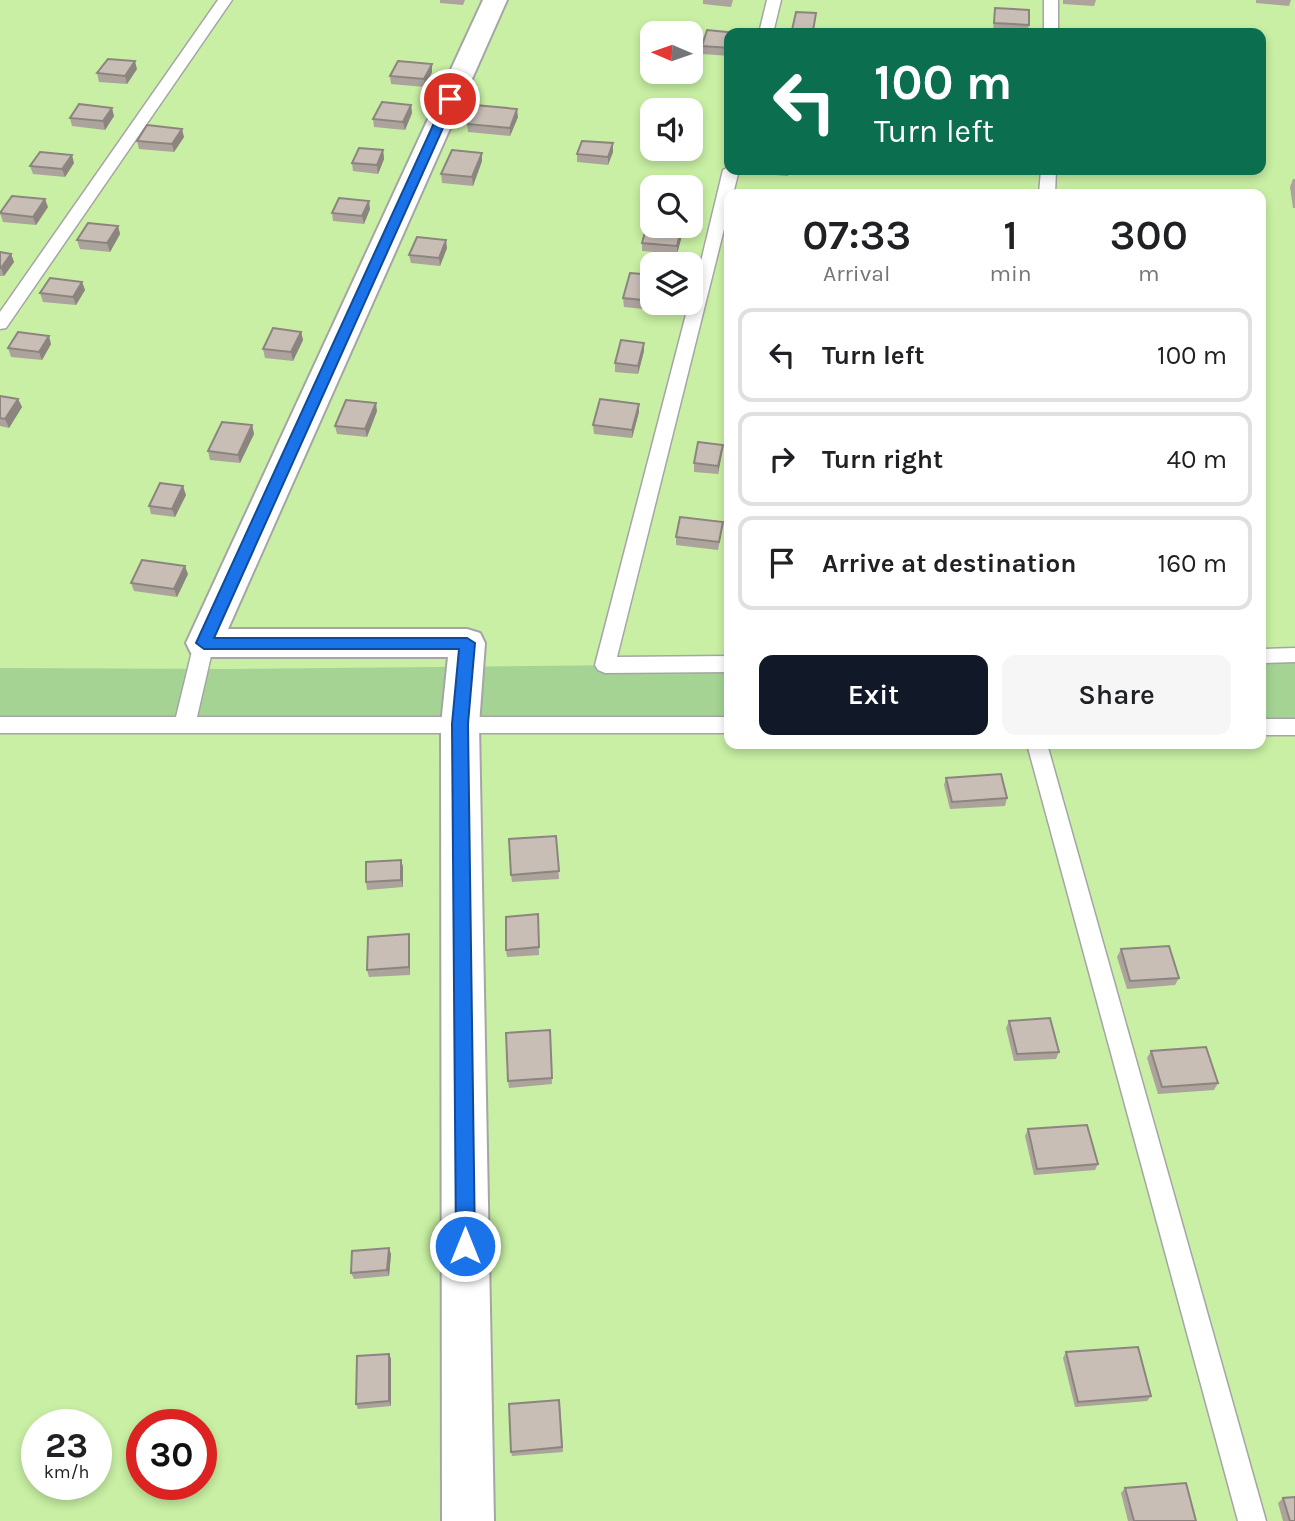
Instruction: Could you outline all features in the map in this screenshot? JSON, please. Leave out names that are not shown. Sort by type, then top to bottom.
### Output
[{"type":"street","points":[[468,1521],[460,724],[467,643],[204,643],[495,0]]},
{"type":"lane","points":[[0,324],[225,0]]},
{"type":"lane","points":[[767,28],[774,0]]},
{"type":"lane","points":[[1051,0],[1051,28]]},
{"type":"lane","points":[[724,198],[605,665],[724,664]]},
{"type":"lane","points":[[185,724],[204,643]]},
{"type":"lane","points":[[1266,656],[1295,655]]},
{"type":"lane","points":[[0,725],[724,725]]},
{"type":"lane","points":[[1266,727],[1295,727]]},
{"type":"lane","points":[[1038,749],[1252,1521]]},
{"type":"green space","points":[[0,0],[1295,0],[1295,1521],[0,1521]]},
{"type":"green space","points":[[1295,655],[1295,727],[1266,727],[1266,656]]},
{"type":"green space","points":[[724,664],[724,725],[0,726],[0,668],[228,669]]},
{"type":"building","points":[[995,8],[1029,10],[1029,25],[994,23]]},
{"type":"building","points":[[796,12],[816,13],[814,28],[792,28]]},
{"type":"building","points":[[707,30],[724,32],[724,48],[704,46]]},
{"type":"building","points":[[108,59],[135,61],[125,76],[97,73]]},
{"type":"building","points":[[398,61],[432,64],[424,79],[390,76]]},
{"type":"building","points":[[382,102],[411,105],[403,122],[373,119]]},
{"type":"building","points":[[79,104],[112,108],[103,121],[70,118]]},
{"type":"building","points":[[475,105],[517,109],[510,128],[467,124]]},
{"type":"building","points":[[147,125],[182,129],[172,144],[137,141]]},
{"type":"building","points":[[582,141],[613,143],[608,157],[577,154]]},
{"type":"building","points":[[359,148],[383,150],[377,165],[352,163]]},
{"type":"building","points":[[452,150],[482,153],[472,177],[441,174]]},
{"type":"building","points":[[40,152],[72,155],[62,169],[30,166]]},
{"type":"building","points":[[12,196],[45,199],[33,217],[0,213]]},
{"type":"building","points":[[339,198],[369,201],[362,216],[332,213]]},
{"type":"building","points":[[88,223],[118,226],[107,243],[77,240]]},
{"type":"building","points":[[417,237],[446,240],[439,258],[409,255]]},
{"type":"building","points":[[643,238],[679,238],[677,246],[642,243]]},
{"type":"building","points":[[0,252],[11,254],[1,268],[0,268]]},
{"type":"building","points":[[630,273],[640,274],[640,300],[623,298]]},
{"type":"building","points":[[50,278],[82,282],[73,297],[40,293]]},
{"type":"building","points":[[273,328],[301,332],[291,352],[263,349]]},
{"type":"building","points":[[18,332],[49,336],[39,352],[8,348]]},
{"type":"building","points":[[621,340],[644,343],[638,366],[615,363]]},
{"type":"building","points":[[0,396],[18,399],[5,419],[0,418]]},
{"type":"building","points":[[600,399],[639,404],[632,430],[593,425]]},
{"type":"building","points":[[346,400],[376,403],[365,429],[335,426]]},
{"type":"building","points":[[222,422],[252,425],[238,455],[208,451]]},
{"type":"building","points":[[698,442],[723,445],[718,466],[694,463]]},
{"type":"building","points":[[160,483],[183,486],[172,509],[149,506]]},
{"type":"building","points":[[680,517],[723,522],[719,542],[676,537]]},
{"type":"building","points":[[142,560],[185,566],[174,589],[131,583]]},
{"type":"building","points":[[1001,774],[1007,798],[952,802],[946,778]]},
{"type":"building","points":[[556,836],[559,871],[511,875],[509,839]]},
{"type":"building","points":[[401,860],[401,880],[366,882],[366,862]]},
{"type":"building","points":[[538,914],[539,947],[506,950],[506,917]]},
{"type":"building","points":[[409,934],[409,967],[367,970],[368,937]]},
{"type":"building","points":[[1169,946],[1179,978],[1130,981],[1121,949]]},
{"type":"building","points":[[1050,1018],[1059,1052],[1017,1054],[1009,1021]]},
{"type":"building","points":[[550,1030],[552,1078],[508,1081],[506,1033]]},
{"type":"building","points":[[1206,1047],[1218,1083],[1162,1087],[1151,1051]]},
{"type":"building","points":[[1087,1125],[1098,1164],[1037,1169],[1028,1129]]},
{"type":"building","points":[[389,1248],[387,1270],[351,1273],[352,1251]]},
{"type":"building","points":[[1138,1347],[1151,1396],[1078,1402],[1066,1352]]},
{"type":"building","points":[[389,1354],[389,1401],[356,1404],[357,1356]]},
{"type":"building","points":[[559,1400],[562,1447],[511,1452],[509,1404]]},
{"type":"building","points":[[1186,1483],[1196,1521],[1134,1521],[1125,1488]]},
{"type":"building","points":[[1295,1497],[1295,1521],[1290,1521],[1283,1498]]},
{"type":"route","points":[[450,99],[204,643],[467,643],[460,724],[465,1246]]}]
